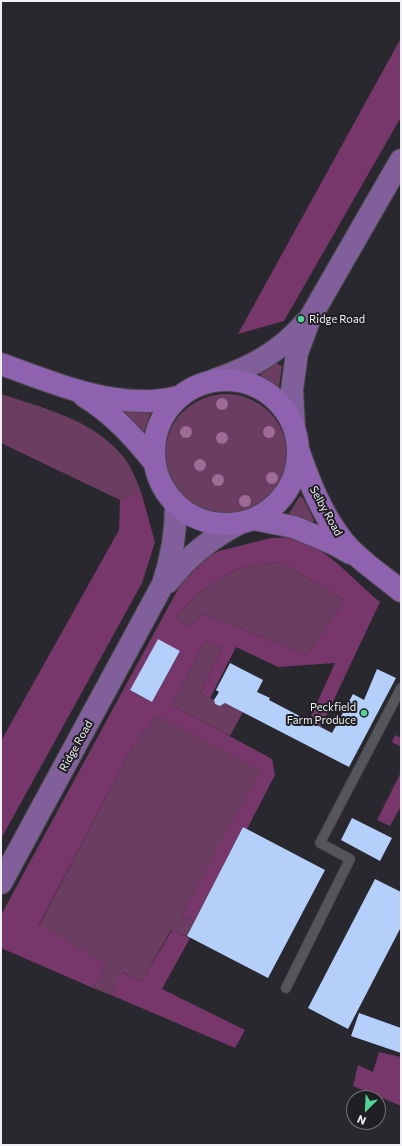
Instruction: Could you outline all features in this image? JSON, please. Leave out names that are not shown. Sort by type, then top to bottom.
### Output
[{"type":"highway","points":[[1,364],[97,396],[124,400],[151,401],[178,397]]},
{"type":"highway","points":[[214,380],[239,380],[262,389],[282,405],[294,427],[299,451],[296,473],[286,492],[272,508],[247,521],[218,524],[196,517],[176,505],[158,478],[154,462],[154,444],[158,426],[166,411],[178,397],[195,386],[214,380]]},
{"type":"highway","points":[[71,388],[95,403],[117,420],[154,462]]},
{"type":"highway","name":"Selby Road","points":[[299,451],[310,483],[324,513],[343,541],[365,562],[401,591]]},
{"type":"highway","name":"Selby Road","points":[[247,521],[294,527],[332,543],[365,562]]},
{"type":"main road","points":[[294,427],[292,390],[296,360],[310,318],[401,160]]},
{"type":"main road","points":[[214,380],[242,370],[267,357],[290,339],[310,318]]},
{"type":"main road","name":"Ridge Road","points":[[151,608],[163,584],[172,558],[176,531],[176,505]]},
{"type":"main road","name":"Ridge Road","points":[[1,883],[164,586],[179,567],[198,549],[218,535],[247,521]]},
{"type":"lane","points":[[286,988],[350,859],[320,842],[401,688]]},
{"type":"shaded area","points":[[401,38],[401,117],[284,321],[238,334]]},
{"type":"shaded area","points":[[276,363],[282,366],[279,387],[260,375],[260,373]]},
{"type":"shaded area","points":[[1,394],[66,416],[96,432],[109,442],[125,458],[133,472],[141,492],[120,500],[1,443]]},
{"type":"shaded area","points":[[226,394],[250,398],[269,412],[283,431],[287,455],[283,479],[269,498],[250,512],[226,516],[202,512],[183,498],[169,479],[165,455],[169,431],[183,412],[202,398]]},
{"type":"shaded area","points":[[121,411],[151,411],[143,436]]},
{"type":"shaded area","points":[[141,492],[155,542],[142,583],[1,839],[1,741],[119,530],[120,500]]},
{"type":"shaded area","points":[[300,496],[303,498],[314,520],[311,525],[288,515]]},
{"type":"shaded area","points":[[271,538],[293,538],[305,542],[328,556],[380,602],[321,727],[309,721],[335,663],[278,667],[236,647],[210,698],[200,693],[222,648],[205,641],[172,705],[272,759],[275,775],[247,829],[243,827],[194,922],[182,915],[261,770],[157,716],[132,747],[39,925],[107,965],[93,988],[1,948],[1,915],[184,578],[199,562],[219,551]],"holes":[[[275,562],[288,566],[344,600],[307,655],[204,614],[189,626],[175,618],[198,593],[236,569]],[[158,639],[180,652],[152,702],[130,690]]]},
{"type":"shaded area","points":[[275,562],[288,566],[344,600],[307,655],[204,614],[189,626],[175,618],[198,593],[236,569]]},
{"type":"shaded area","points":[[205,641],[222,648],[200,693],[214,700],[215,704],[220,706],[225,703],[243,712],[230,736],[172,705]]},
{"type":"shaded area","points":[[157,716],[262,770],[182,915],[194,922],[187,936],[171,930],[142,981],[122,972],[111,995],[93,988],[107,965],[39,926],[132,747]]},
{"type":"shaded area","points":[[395,735],[401,738],[401,747],[392,742]]},
{"type":"shaded area","points":[[401,772],[401,806],[390,826],[377,820]]},
{"type":"shaded area","points":[[172,930],[190,938],[162,989],[245,1030],[235,1048],[111,995],[121,972],[142,981]]},
{"type":"shaded area","points":[[379,1052],[401,1057],[401,1106],[386,1100],[386,1090],[363,1090],[353,1086],[358,1065],[373,1072]]},
{"type":"building","points":[[158,639],[180,651],[152,702],[130,690]]},
{"type":"building","points":[[230,663],[263,680],[257,692],[270,698],[269,700],[332,733],[353,694],[364,700],[377,669],[396,678],[349,767],[225,703],[220,706],[215,704],[214,700],[219,692],[216,690]]},
{"type":"building","points":[[352,818],[392,838],[380,861],[341,840]]},
{"type":"building","points":[[243,827],[325,870],[268,978],[187,936]]},
{"type":"building","points":[[375,879],[401,892],[401,927],[348,1029],[308,1008]]},
{"type":"building","points":[[359,1013],[401,1028],[401,1053],[351,1036]]},
{"type":"place","name":"Ridge Road","points":[[301,319]]},
{"type":"place","name":"Peckfield Farm Produce","points":[[364,713]]}]
